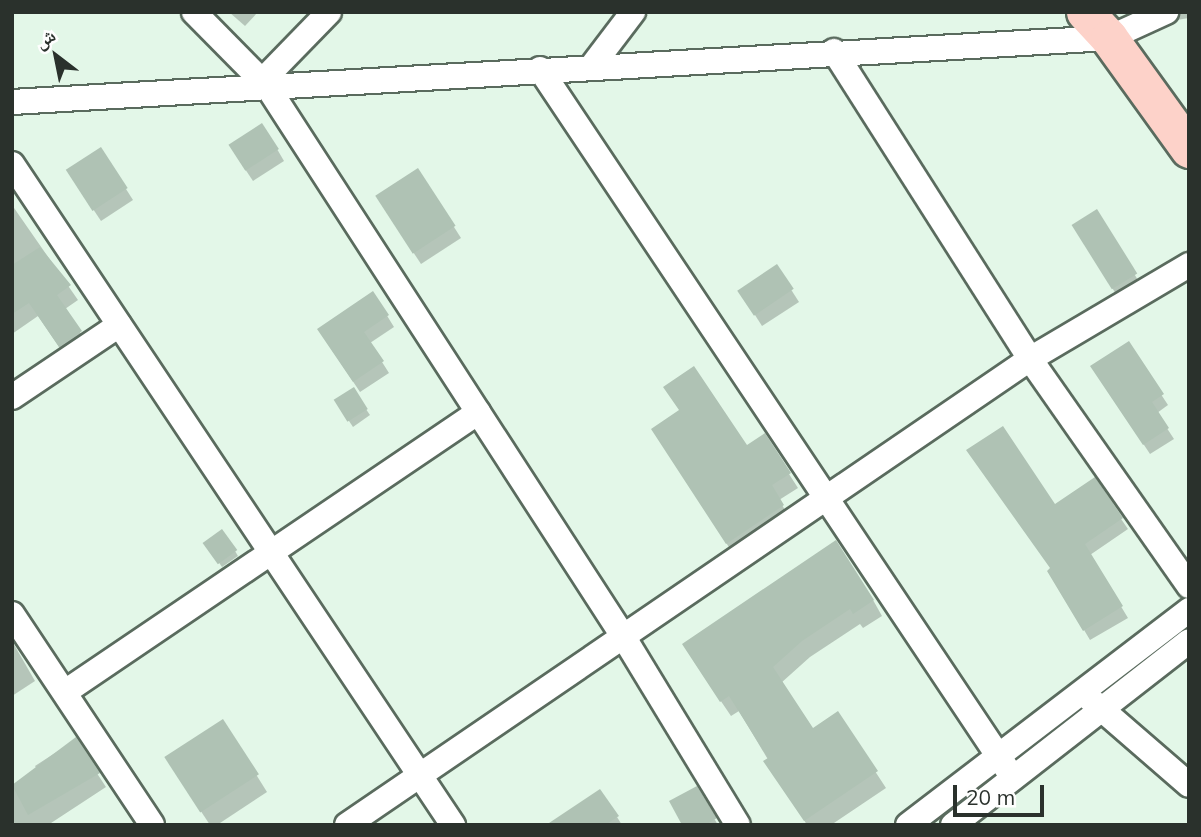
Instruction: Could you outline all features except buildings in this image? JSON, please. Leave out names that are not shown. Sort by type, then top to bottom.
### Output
[{"type":"main road","points":[[1097,25],[1189,149]]},
{"type":"street","points":[[194,12],[264,83],[623,636],[738,825]]},
{"type":"street","points":[[264,83],[329,12]]},
{"type":"street","points":[[592,66],[633,12]]},
{"type":"street","points":[[12,102],[264,83],[834,51],[1097,25],[1167,12]]},
{"type":"street","points":[[834,51],[1030,359],[1189,586]]},
{"type":"street","points":[[540,69],[1013,778]]},
{"type":"street","points":[[12,164],[453,825]]},
{"type":"street","points":[[347,825],[1030,359],[1189,265]]},
{"type":"street","points":[[12,397],[119,325]]},
{"type":"street","points":[[65,692],[478,412]]},
{"type":"street","points":[[908,825],[1189,610]]},
{"type":"street","points":[[12,614],[152,825]]},
{"type":"street","points":[[953,825],[1189,641]]},
{"type":"street","points":[[1082,693],[1189,785]]}]
